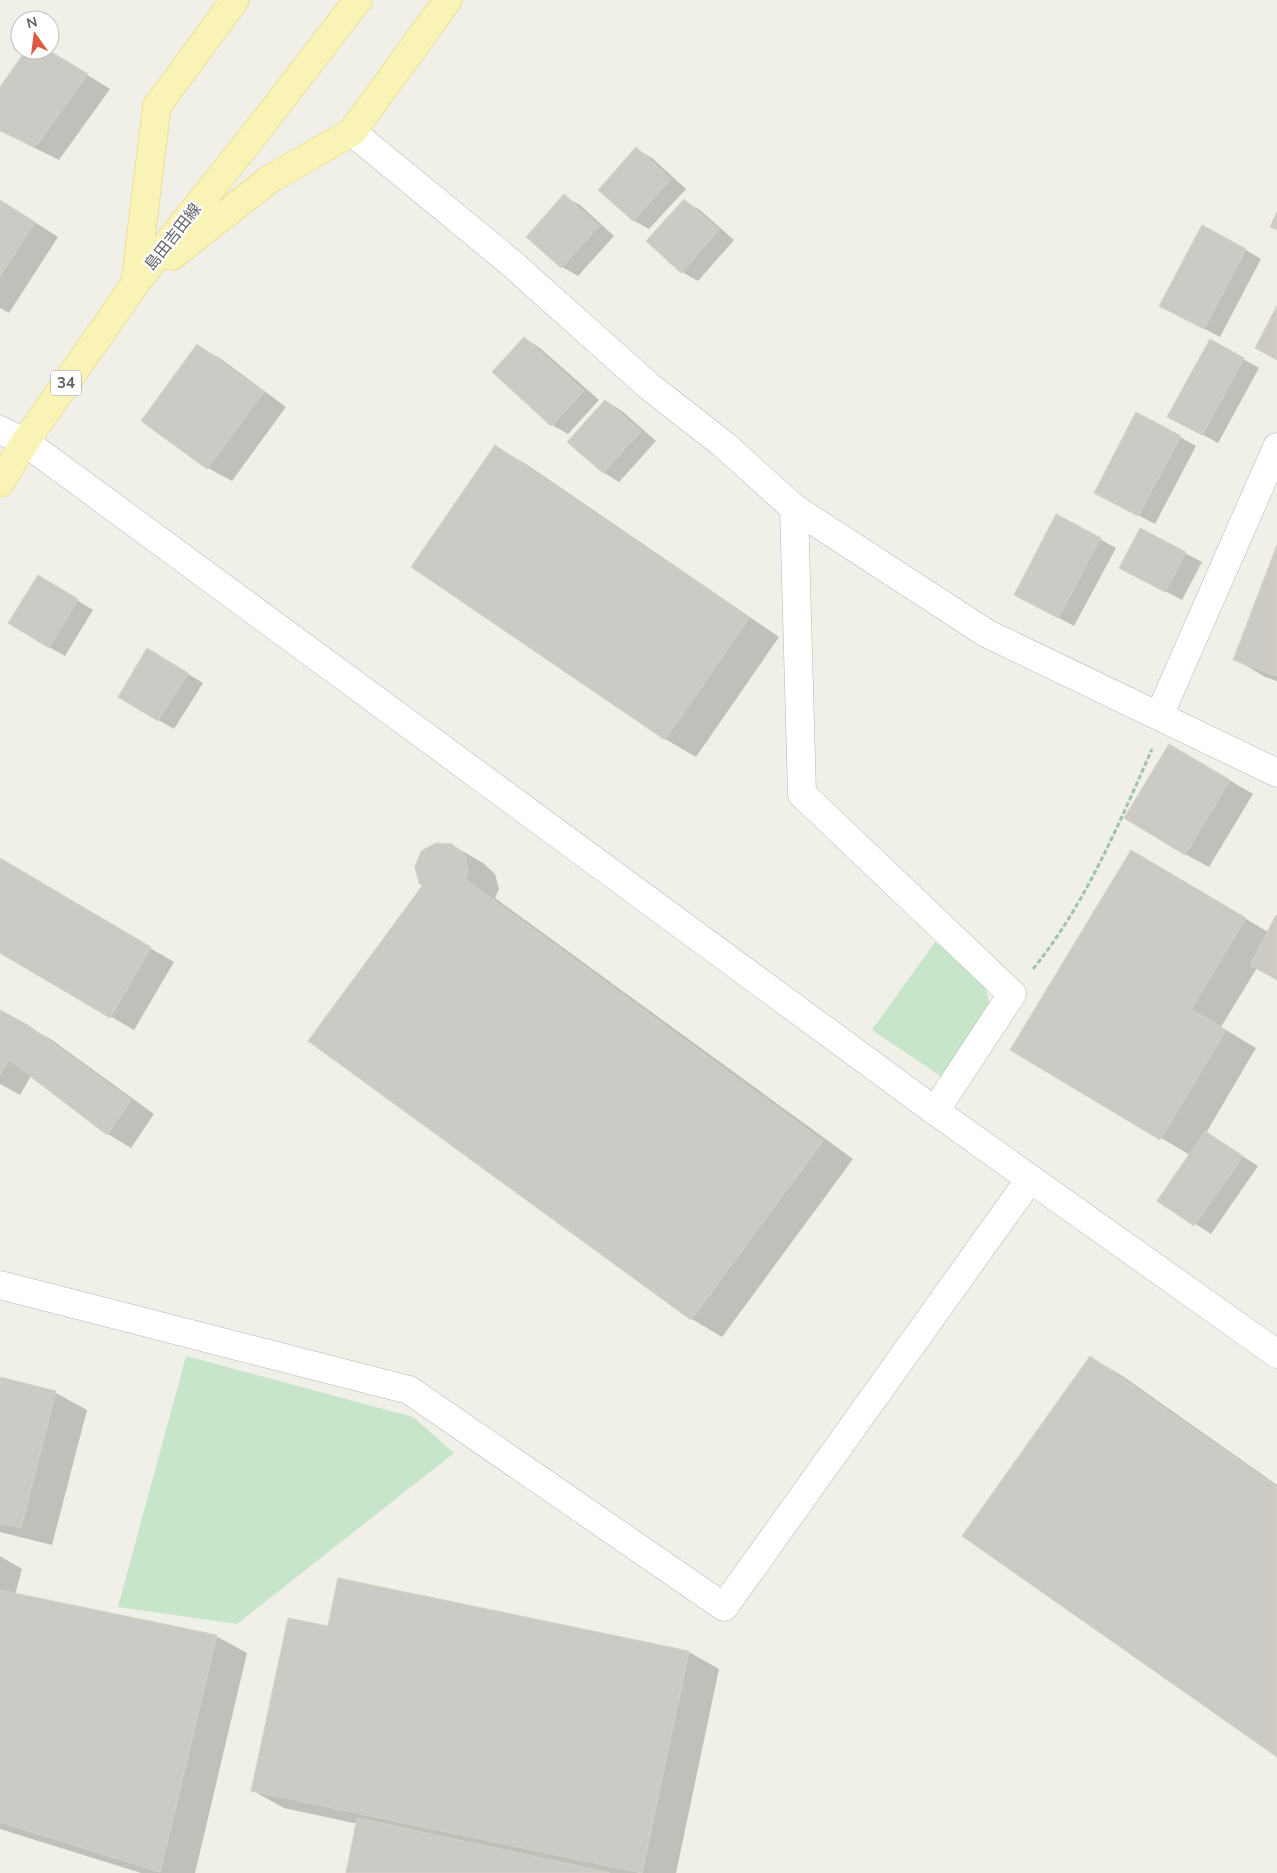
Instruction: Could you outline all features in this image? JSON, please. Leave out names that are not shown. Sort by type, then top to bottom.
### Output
[{"type":"main road","points":[[135,284],[156,106],[235,0]]},
{"type":"main road","name":"島田吉田線","points":[[0,483],[25,442],[135,284],[358,0]]},
{"type":"main road","points":[[135,284],[270,179],[352,132],[448,0]]},
{"type":"street","points":[[352,132],[510,262],[650,388],[723,444],[794,508],[986,633],[1277,773]]},
{"type":"street","points":[[0,430],[25,442],[935,1111],[1277,1354]]},
{"type":"street","points":[[1162,718],[1277,447]]},
{"type":"street","points":[[794,508],[802,794],[1012,994],[935,1111]]},
{"type":"street","points":[[0,1285],[409,1390],[724,1607],[1030,1179]]},
{"type":"path","points":[[1012,994],[1054,944],[1110,845],[1162,718]]},
{"type":"green space","points":[[935,942],[985,980],[992,1018],[945,1079],[872,1030]]},
{"type":"green space","points":[[186,1356],[413,1417],[454,1453],[237,1624],[118,1607]]},
{"type":"building","points":[[60,57],[88,74],[35,147],[0,130],[0,87],[19,60],[60,60]]},
{"type":"building","points":[[636,147],[671,179],[633,221],[598,190]]},
{"type":"building","points":[[564,194],[599,226],[561,268],[526,237]]},
{"type":"building","points":[[684,199],[719,230],[681,273],[646,241]]},
{"type":"building","points":[[0,200],[35,222],[0,276]]},
{"type":"building","points":[[1277,212],[1277,230],[1270,227]]},
{"type":"building","points":[[1202,225],[1246,249],[1204,329],[1159,306]]},
{"type":"building","points":[[1277,306],[1277,360],[1255,348]]},
{"type":"building","points":[[524,337],[584,391],[551,426],[492,372]]},
{"type":"building","points":[[1210,339],[1244,358],[1202,435],[1167,417]]},
{"type":"building","points":[[197,344],[264,392],[207,469],[141,421]]},
{"type":"building","points":[[605,400],[641,431],[603,473],[567,442]]},
{"type":"building","points":[[1136,412],[1181,436],[1138,516],[1094,493]]},
{"type":"building","points":[[495,445],[749,618],[665,740],[411,567]]},
{"type":"building","points":[[1056,514],[1101,538],[1058,618],[1014,595]]},
{"type":"building","points":[[1140,528],[1186,552],[1165,592],[1119,568]]},
{"type":"building","points":[[1277,545],[1277,676],[1233,660]]},
{"type":"building","points":[[38,575],[78,599],[49,648],[8,623]]},
{"type":"building","points":[[147,648],[188,673],[158,721],[118,697]]},
{"type":"building","points":[[1169,744],[1230,780],[1185,855],[1124,818]]},
{"type":"building","points":[[436,843],[452,844],[465,855],[468,871],[465,879],[823,1141],[691,1320],[308,1041],[422,886],[419,883],[415,867],[421,851]]},
{"type":"building","points":[[1131,850],[1246,918],[1191,1009],[1226,1030],[1160,1140],[1010,1050]]},
{"type":"building","points":[[0,858],[151,947],[110,1018],[0,953]]},
{"type":"building","points":[[1277,916],[1277,980],[1250,965]]},
{"type":"building","points":[[0,1010],[28,1025],[131,1100],[107,1135],[9,1060],[0,1075]]},
{"type":"building","points":[[1205,1131],[1243,1156],[1194,1226],[1157,1201]]},
{"type":"building","points":[[1090,1356],[1277,1487],[1277,1757],[962,1536]]},
{"type":"building","points":[[0,1377],[56,1391],[21,1528],[0,1523]]},
{"type":"building","points":[[338,1578],[689,1651],[642,1873],[251,1791],[288,1618],[328,1626]]},
{"type":"building","points":[[0,1590],[217,1635],[160,1872],[0,1822]]},
{"type":"building","points":[[357,1818],[610,1873],[346,1873]]}]
